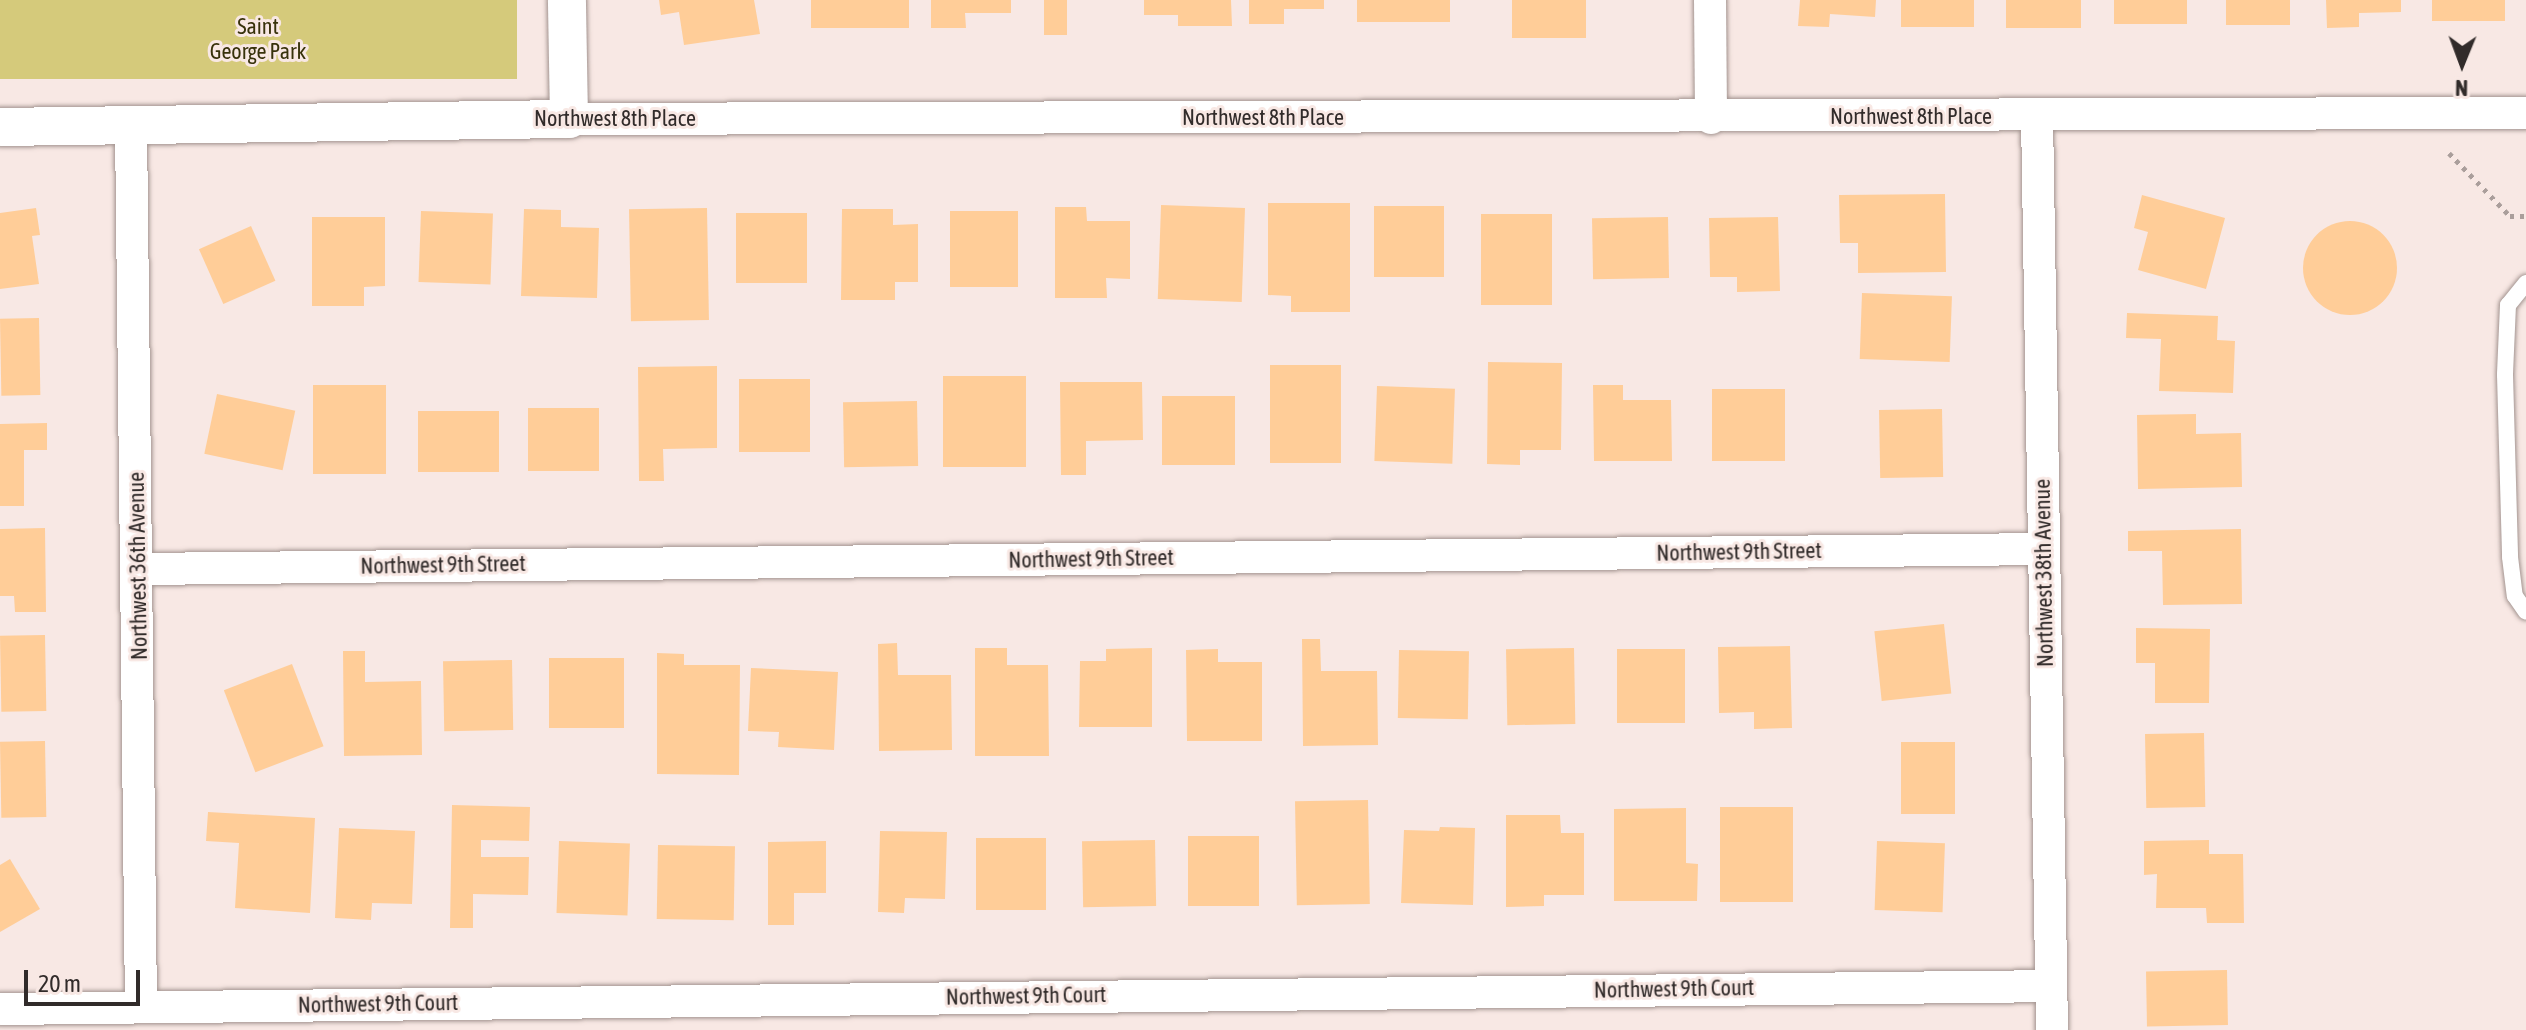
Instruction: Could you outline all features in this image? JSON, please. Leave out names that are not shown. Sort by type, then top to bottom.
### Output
[{"type":"street","points":[[567,0],[569,119]]},
{"type":"street","points":[[1710,0],[1711,118]]},
{"type":"street","name":"Northwest 8th Place","points":[[0,127],[569,119],[1711,118],[2526,113]]},
{"type":"street","name":"Northwest 38th Avenue","points":[[2037,116],[2052,1030]]},
{"type":"street","name":"Northwest 36th Avenue","points":[[131,126],[141,1006]]},
{"type":"street","name":"Northwest 9th Street","points":[[138,569],[2044,549]]},
{"type":"street","name":"Northwest 9th Court","points":[[0,1009],[2051,986]]},
{"type":"lane","points":[[2526,283],[2508,305],[2505,375],[2510,557],[2515,596],[2526,612]]},
{"type":"path","points":[[2449,153],[2510,216],[2526,216]]},
{"type":"green space","name":"Saint George Park","points":[[0,0],[517,0],[517,79],[0,79]]},
{"type":"building","points":[[659,0],[754,0],[760,34],[684,45],[679,12],[661,15]]},
{"type":"building","points":[[811,0],[909,0],[909,28],[811,28]]},
{"type":"building","points":[[931,0],[1011,0],[1011,13],[965,13],[966,28],[931,28]]},
{"type":"building","points":[[1044,0],[1067,0],[1067,35],[1044,35]]},
{"type":"building","points":[[1144,0],[1231,0],[1232,26],[1178,26],[1178,15],[1144,15]]},
{"type":"building","points":[[1249,0],[1324,0],[1324,9],[1284,9],[1284,24],[1249,24]]},
{"type":"building","points":[[1357,0],[1450,0],[1450,22],[1357,22]]},
{"type":"building","points":[[1512,0],[1586,0],[1586,38],[1512,38]]},
{"type":"building","points":[[1800,0],[1876,0],[1875,17],[1830,14],[1829,27],[1798,26]]},
{"type":"building","points":[[1901,0],[1974,0],[1974,27],[1901,27]]},
{"type":"building","points":[[2006,0],[2081,0],[2081,28],[2006,28]]},
{"type":"building","points":[[2114,0],[2187,0],[2187,24],[2114,24]]},
{"type":"building","points":[[2226,0],[2290,0],[2290,25],[2226,25]]},
{"type":"building","points":[[2326,0],[2401,0],[2401,12],[2359,13],[2359,27],[2327,28]]},
{"type":"building","points":[[2432,0],[2505,0],[2505,21],[2432,21]]},
{"type":"building","points":[[1945,194],[1946,272],[1858,273],[1858,243],[1840,243],[1839,195]]},
{"type":"building","points":[[2142,195],[2225,218],[2206,289],[2138,270],[2148,232],[2134,228]]},
{"type":"building","points":[[1268,203],[1350,203],[1350,312],[1291,312],[1291,296],[1268,295]]},
{"type":"building","points":[[1161,205],[1245,208],[1242,302],[1158,299]]},
{"type":"building","points":[[1374,206],[1444,206],[1444,277],[1374,277]]},
{"type":"building","points":[[1055,207],[1086,207],[1087,221],[1130,221],[1130,279],[1106,278],[1107,298],[1055,298]]},
{"type":"building","points":[[36,208],[40,235],[32,236],[39,284],[0,289],[0,213]]},
{"type":"building","points":[[707,208],[709,320],[631,321],[629,209]]},
{"type":"building","points":[[524,209],[561,210],[561,227],[599,228],[597,298],[521,296]]},
{"type":"building","points":[[842,209],[893,209],[893,225],[918,224],[918,282],[895,282],[895,300],[841,300]]},
{"type":"building","points":[[421,211],[493,214],[490,284],[419,282]]},
{"type":"building","points":[[950,211],[1018,211],[1018,287],[950,287]]},
{"type":"building","points":[[736,213],[807,213],[807,283],[736,283]]},
{"type":"building","points":[[1481,214],[1552,214],[1552,305],[1481,305]]},
{"type":"building","points":[[312,217],[385,217],[385,286],[364,287],[364,306],[312,306]]},
{"type":"building","points":[[1668,217],[1669,278],[1593,279],[1592,218]]},
{"type":"building","points":[[1778,217],[1780,291],[1737,292],[1737,277],[1710,277],[1709,218]]},
{"type":"building","points":[[2350,221],[2368,225],[2383,235],[2393,250],[2397,268],[2393,286],[2383,301],[2368,311],[2350,315],[2332,311],[2317,301],[2307,286],[2303,268],[2307,250],[2317,235],[2332,225]]},
{"type":"building","points":[[251,226],[275,281],[223,304],[199,249]]},
{"type":"building","points":[[1862,293],[1952,296],[1950,362],[1860,359]]},
{"type":"building","points":[[2127,313],[2218,316],[2217,340],[2235,341],[2233,393],[2159,391],[2161,339],[2126,338]]},
{"type":"building","points":[[39,318],[40,395],[1,396],[0,319]]},
{"type":"building","points":[[1488,362],[1562,363],[1561,450],[1520,450],[1520,465],[1487,464]]},
{"type":"building","points":[[1270,365],[1341,365],[1341,463],[1270,463]]},
{"type":"building","points":[[717,366],[717,448],[663,449],[664,481],[639,481],[638,367]]},
{"type":"building","points":[[943,376],[1026,376],[1026,467],[943,467]]},
{"type":"building","points":[[739,379],[810,379],[810,452],[739,452]]},
{"type":"building","points":[[1060,382],[1142,382],[1143,440],[1086,441],[1086,475],[1061,475]]},
{"type":"building","points":[[313,385],[386,385],[386,474],[313,474]]},
{"type":"building","points":[[1593,385],[1623,385],[1623,400],[1671,400],[1672,461],[1594,461]]},
{"type":"building","points":[[1377,386],[1455,389],[1452,464],[1374,461]]},
{"type":"building","points":[[1712,389],[1785,389],[1785,461],[1712,461]]},
{"type":"building","points":[[217,394],[295,411],[283,470],[204,454]]},
{"type":"building","points":[[1162,396],[1235,396],[1235,465],[1162,465]]},
{"type":"building","points":[[917,401],[918,466],[844,467],[843,402]]},
{"type":"building","points":[[528,408],[599,408],[599,471],[528,471]]},
{"type":"building","points":[[1942,409],[1943,477],[1880,478],[1879,410]]},
{"type":"building","points":[[418,411],[499,411],[499,472],[418,472]]},
{"type":"building","points":[[2196,414],[2196,434],[2241,433],[2242,487],[2138,489],[2137,415]]},
{"type":"building","points":[[47,423],[47,450],[24,450],[24,506],[0,506],[0,424]]},
{"type":"building","points":[[45,528],[46,612],[15,612],[14,596],[0,596],[0,529]]},
{"type":"building","points":[[2241,529],[2242,604],[2163,605],[2162,551],[2128,551],[2128,531]]},
{"type":"building","points":[[1944,624],[1951,694],[1882,701],[1874,631]]},
{"type":"building","points":[[2136,628],[2210,629],[2209,703],[2155,703],[2155,663],[2136,663]]},
{"type":"building","points":[[45,635],[46,711],[1,712],[0,636]]},
{"type":"building","points":[[1302,639],[1320,639],[1321,671],[1377,671],[1378,745],[1303,746]]},
{"type":"building","points":[[897,643],[898,675],[951,675],[952,750],[879,751],[878,644]]},
{"type":"building","points":[[1790,646],[1792,728],[1754,729],[1754,712],[1719,713],[1718,647]]},
{"type":"building","points":[[975,648],[1007,648],[1007,665],[1048,665],[1049,756],[975,756]]},
{"type":"building","points":[[1152,648],[1152,727],[1079,727],[1080,661],[1106,661],[1106,649]]},
{"type":"building","points":[[1574,648],[1575,724],[1507,725],[1506,649]]},
{"type":"building","points":[[1218,649],[1218,662],[1262,662],[1262,741],[1187,741],[1186,650]]},
{"type":"building","points":[[1617,649],[1685,649],[1685,723],[1617,723]]},
{"type":"building","points":[[1399,650],[1469,651],[1468,719],[1398,718]]},
{"type":"building","points":[[343,651],[365,651],[365,682],[421,681],[422,755],[344,756]]},
{"type":"building","points":[[657,653],[684,654],[684,665],[740,665],[739,775],[657,774]]},
{"type":"building","points":[[549,658],[624,658],[624,728],[549,728]]},
{"type":"building","points":[[512,660],[513,730],[444,731],[443,661]]},
{"type":"building","points":[[292,664],[324,746],[255,772],[224,690]]},
{"type":"building","points":[[751,668],[838,672],[834,750],[778,747],[779,732],[748,731]]},
{"type":"building","points":[[2204,733],[2205,807],[2146,808],[2145,734]]},
{"type":"building","points":[[45,741],[46,817],[1,818],[0,742]]},
{"type":"building","points":[[1901,742],[1955,742],[1955,814],[1901,814]]},
{"type":"building","points":[[1368,800],[1370,904],[1297,905],[1295,801]]},
{"type":"building","points":[[452,805],[530,807],[529,841],[481,840],[481,857],[529,857],[528,895],[473,894],[473,928],[450,928]]},
{"type":"building","points":[[1720,807],[1793,807],[1793,902],[1720,902]]},
{"type":"building","points":[[1686,808],[1686,863],[1698,864],[1697,901],[1614,901],[1614,809]]},
{"type":"building","points":[[208,812],[315,818],[310,913],[235,908],[239,843],[206,841]]},
{"type":"building","points":[[1506,815],[1560,815],[1561,833],[1584,833],[1584,895],[1544,895],[1544,906],[1506,907]]},
{"type":"building","points":[[1440,827],[1475,828],[1473,905],[1401,903],[1404,830],[1439,831]]},
{"type":"building","points":[[339,828],[415,831],[412,904],[372,903],[371,920],[335,918]]},
{"type":"building","points":[[880,831],[947,832],[945,899],[905,898],[904,913],[878,912]]},
{"type":"building","points":[[1188,836],[1259,836],[1259,906],[1188,906]]},
{"type":"building","points":[[976,838],[1046,838],[1046,910],[976,910]]},
{"type":"building","points":[[1155,840],[1156,906],[1083,907],[1082,841]]},
{"type":"building","points":[[2209,840],[2209,854],[2243,854],[2244,923],[2207,923],[2206,908],[2156,908],[2157,874],[2144,875],[2144,841]]},
{"type":"building","points":[[559,841],[630,843],[627,915],[556,913]]},
{"type":"building","points":[[826,841],[826,893],[794,893],[794,925],[768,925],[768,842]]},
{"type":"building","points":[[1877,841],[1945,843],[1943,912],[1875,910]]},
{"type":"building","points":[[658,845],[735,846],[734,920],[657,919]]},
{"type":"building","points":[[10,859],[40,909],[0,932],[0,865]]},
{"type":"building","points":[[2227,970],[2228,1025],[2147,1026],[2146,971]]}]
